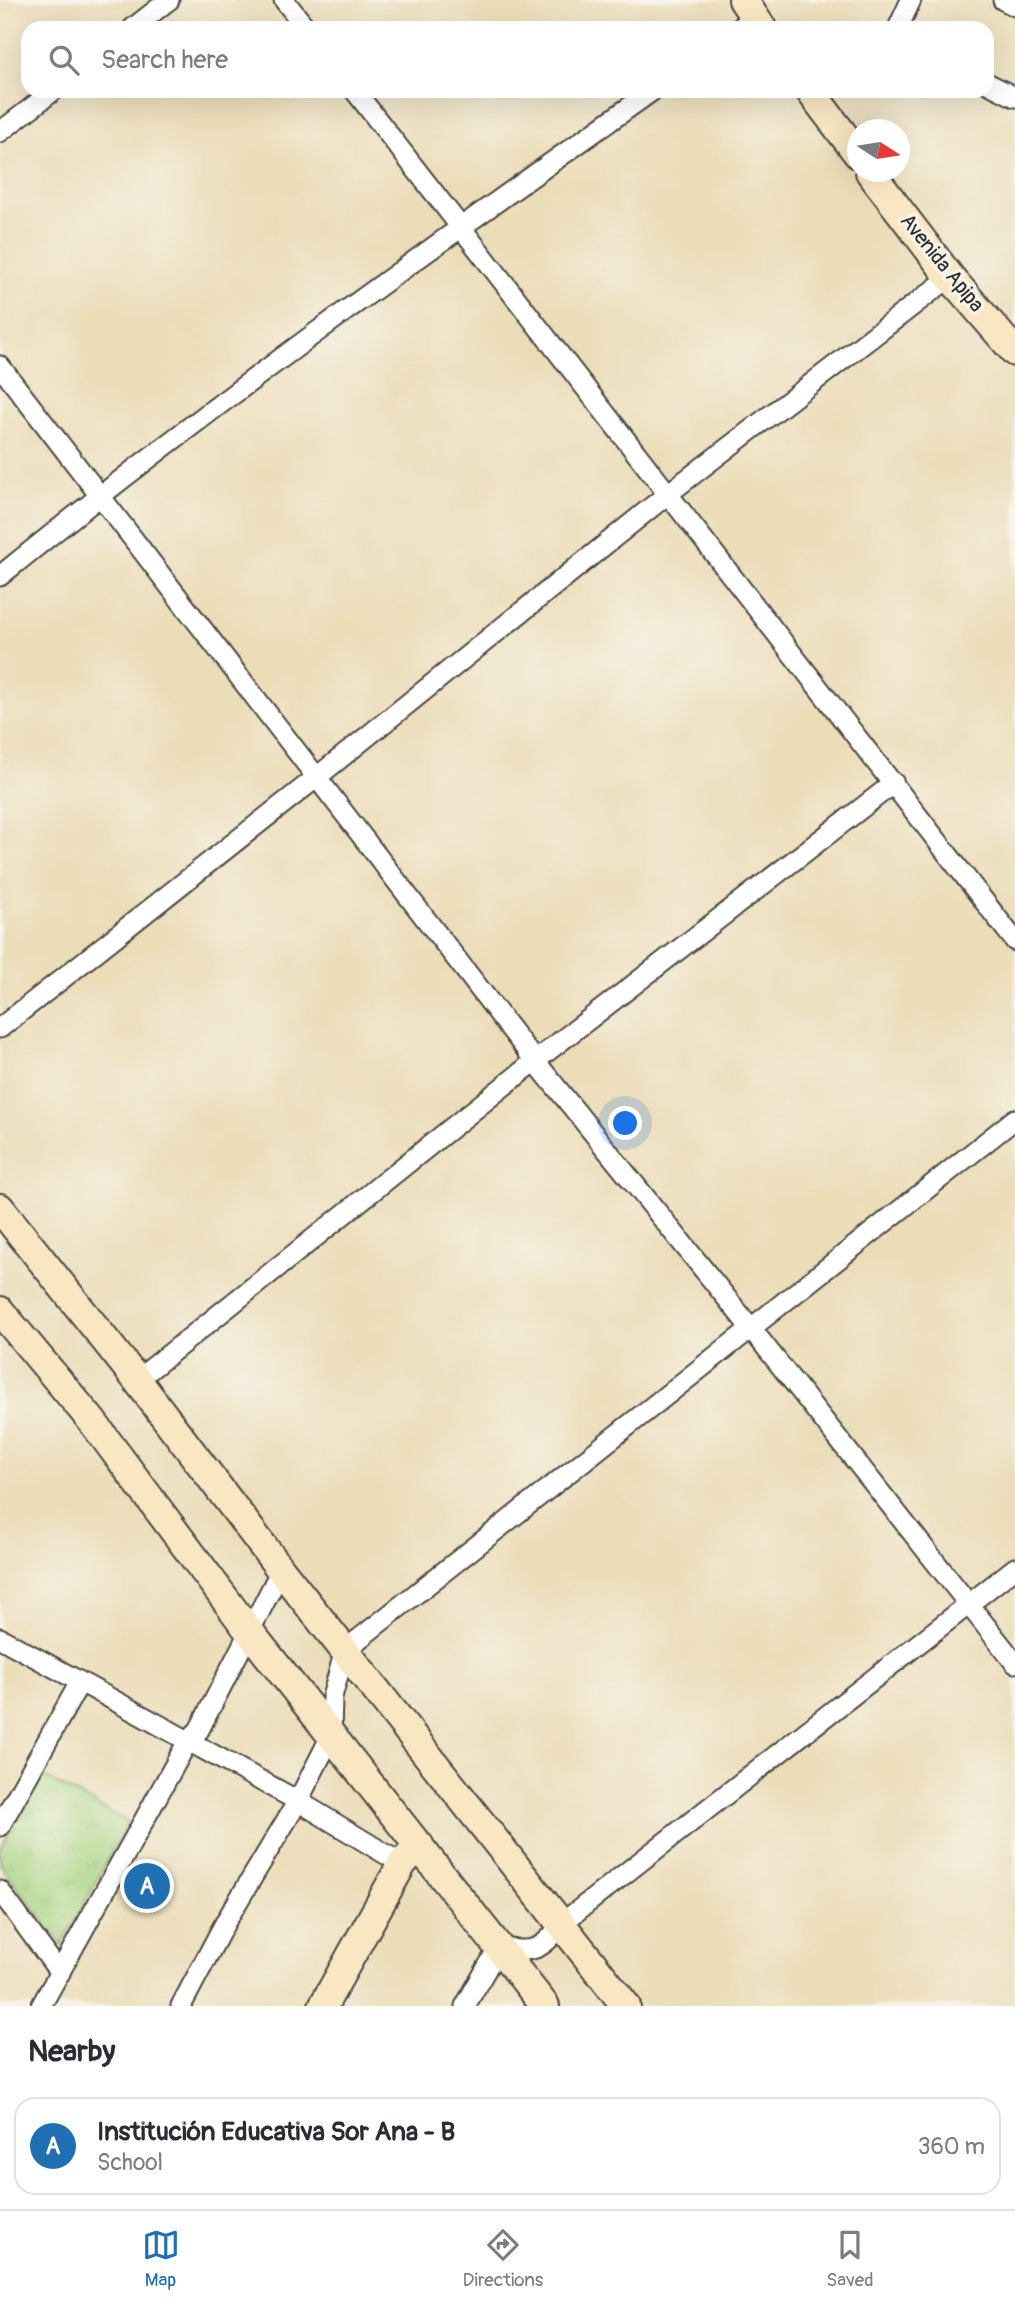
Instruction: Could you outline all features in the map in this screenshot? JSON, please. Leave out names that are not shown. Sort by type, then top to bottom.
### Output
[{"type":"street","points":[[142,21],[169,0]]},
{"type":"street","points":[[284,0],[300,21]]},
{"type":"street","points":[[901,21],[911,0]]},
{"type":"street","points":[[1003,0],[1015,6]]},
{"type":"street","points":[[994,86],[1015,97]]},
{"type":"street","points":[[0,132],[44,98]]},
{"type":"street","points":[[360,98],[1015,941]]},
{"type":"street","points":[[0,576],[98,496],[460,228],[642,98]]},
{"type":"street","points":[[815,98],[847,140]]},
{"type":"street","name":"Avenida Apipa","points":[[878,182],[950,277],[1015,352]]},
{"type":"street","points":[[0,1028],[317,777],[668,493],[950,277]]},
{"type":"street","points":[[0,366],[535,1061],[750,1327],[1015,1663]]},
{"type":"street","points":[[137,1380],[535,1061],[894,783]]},
{"type":"street","points":[[181,2006],[226,1921],[298,1801],[331,1736],[332,1697],[345,1650],[1015,1119]]},
{"type":"street","points":[[0,1208],[137,1380],[281,1570],[626,2006]]},
{"type":"street","points":[[0,1311],[92,1421],[331,1736],[411,1855],[499,1947],[545,2006]]},
{"type":"street","points":[[499,1947],[524,1952],[538,1948],[552,1938],[562,1923],[1015,1568]]},
{"type":"street","points":[[41,2006],[188,1741],[199,1730],[281,1570]]},
{"type":"street","points":[[0,1638],[298,1801],[411,1855]]},
{"type":"street","points":[[0,1826],[80,1682]]},
{"type":"street","points":[[323,2006],[411,1855]]},
{"type":"street","points":[[0,1891],[60,1973]]},
{"type":"street","points":[[465,2006],[499,1947]]},
{"type":"green space","points":[[39,1774],[128,1822],[62,1945],[0,1864],[0,1850]]},
{"type":"place","name":"Institución Educativa Sor Ana - B","points":[[147,1886]]}]
